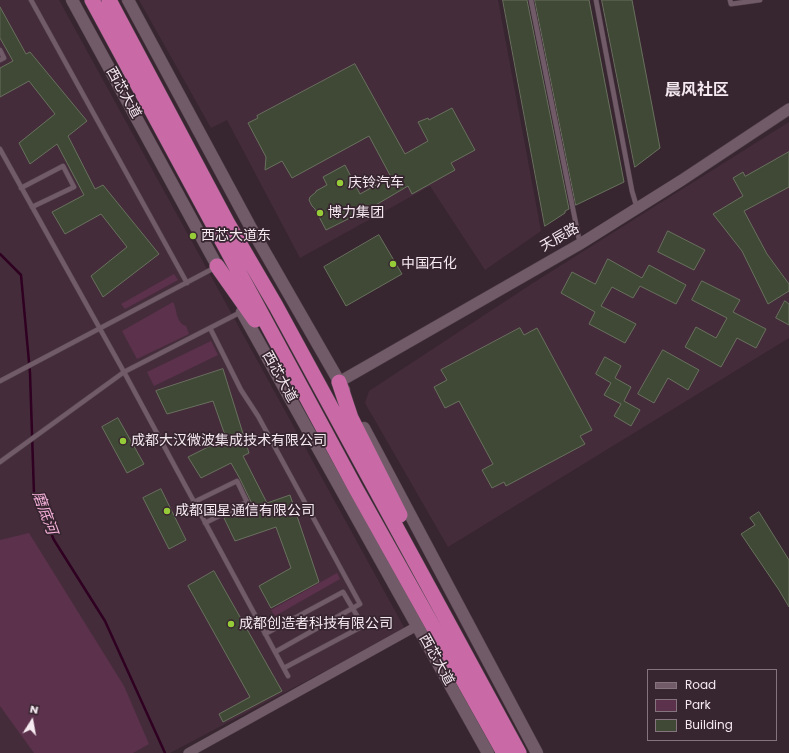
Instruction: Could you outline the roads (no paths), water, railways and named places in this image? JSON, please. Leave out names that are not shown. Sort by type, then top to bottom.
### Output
[{"type":"highway","name":"西芯大道","points":[[92,0],[356,489],[504,753]]},
{"type":"highway","name":"西芯大道","points":[[109,0],[227,222],[276,306],[519,753]]},
{"type":"highway","points":[[217,266],[254,318],[305,409],[356,489]]},
{"type":"highway","points":[[339,382],[351,418],[396,504],[445,616]]},
{"type":"main road","name":"西芯大道","points":[[72,0],[242,312],[488,753]]},
{"type":"main road","points":[[128,0],[251,228],[339,382],[451,589],[537,753]]},
{"type":"street","name":"天辰路","points":[[339,382],[580,244],[682,180],[789,109]]},
{"type":"street","points":[[188,753],[417,626]]},
{"type":"lane","points":[[32,0],[187,283]]},
{"type":"lane","points":[[531,0],[580,244]]},
{"type":"lane","points":[[596,0],[632,191],[637,208]]},
{"type":"lane","points":[[730,0],[731,4],[760,0]]},
{"type":"lane","points":[[0,50],[4,58],[0,60]]},
{"type":"lane","points":[[0,149],[124,372],[288,676]]},
{"type":"lane","points":[[21,188],[63,166],[74,187],[32,207]]},
{"type":"lane","points":[[0,381],[217,266]]},
{"type":"lane","points":[[0,462],[124,372],[242,312]]},
{"type":"lane","points":[[210,328],[241,390],[258,416],[360,604],[275,652]]},
{"type":"lane","points":[[194,502],[237,481],[247,502],[206,523]]},
{"type":"lane","points":[[265,634],[343,592],[353,608],[363,626],[284,668]]},
{"type":"waterway","name":"磨底河","points":[[0,254],[21,275],[30,373],[34,494],[54,540],[105,621],[165,753]]},
{"type":"place","name":"庆铃汽车","points":[[340,183]]},
{"type":"place","name":"博力集团","points":[[320,213]]},
{"type":"place","name":"西芯大道东","points":[[193,236]]},
{"type":"place","name":"中国石化","points":[[393,264]]},
{"type":"place","name":"成都大汉微波集成技术有限公司","points":[[123,441]]},
{"type":"place","name":"成都国星通信有限公司","points":[[167,511]]},
{"type":"place","name":"成都创造者科技有限公司","points":[[231,624]]},
{"type":"district","name":"晨风社区","points":[[697,91]]}]
